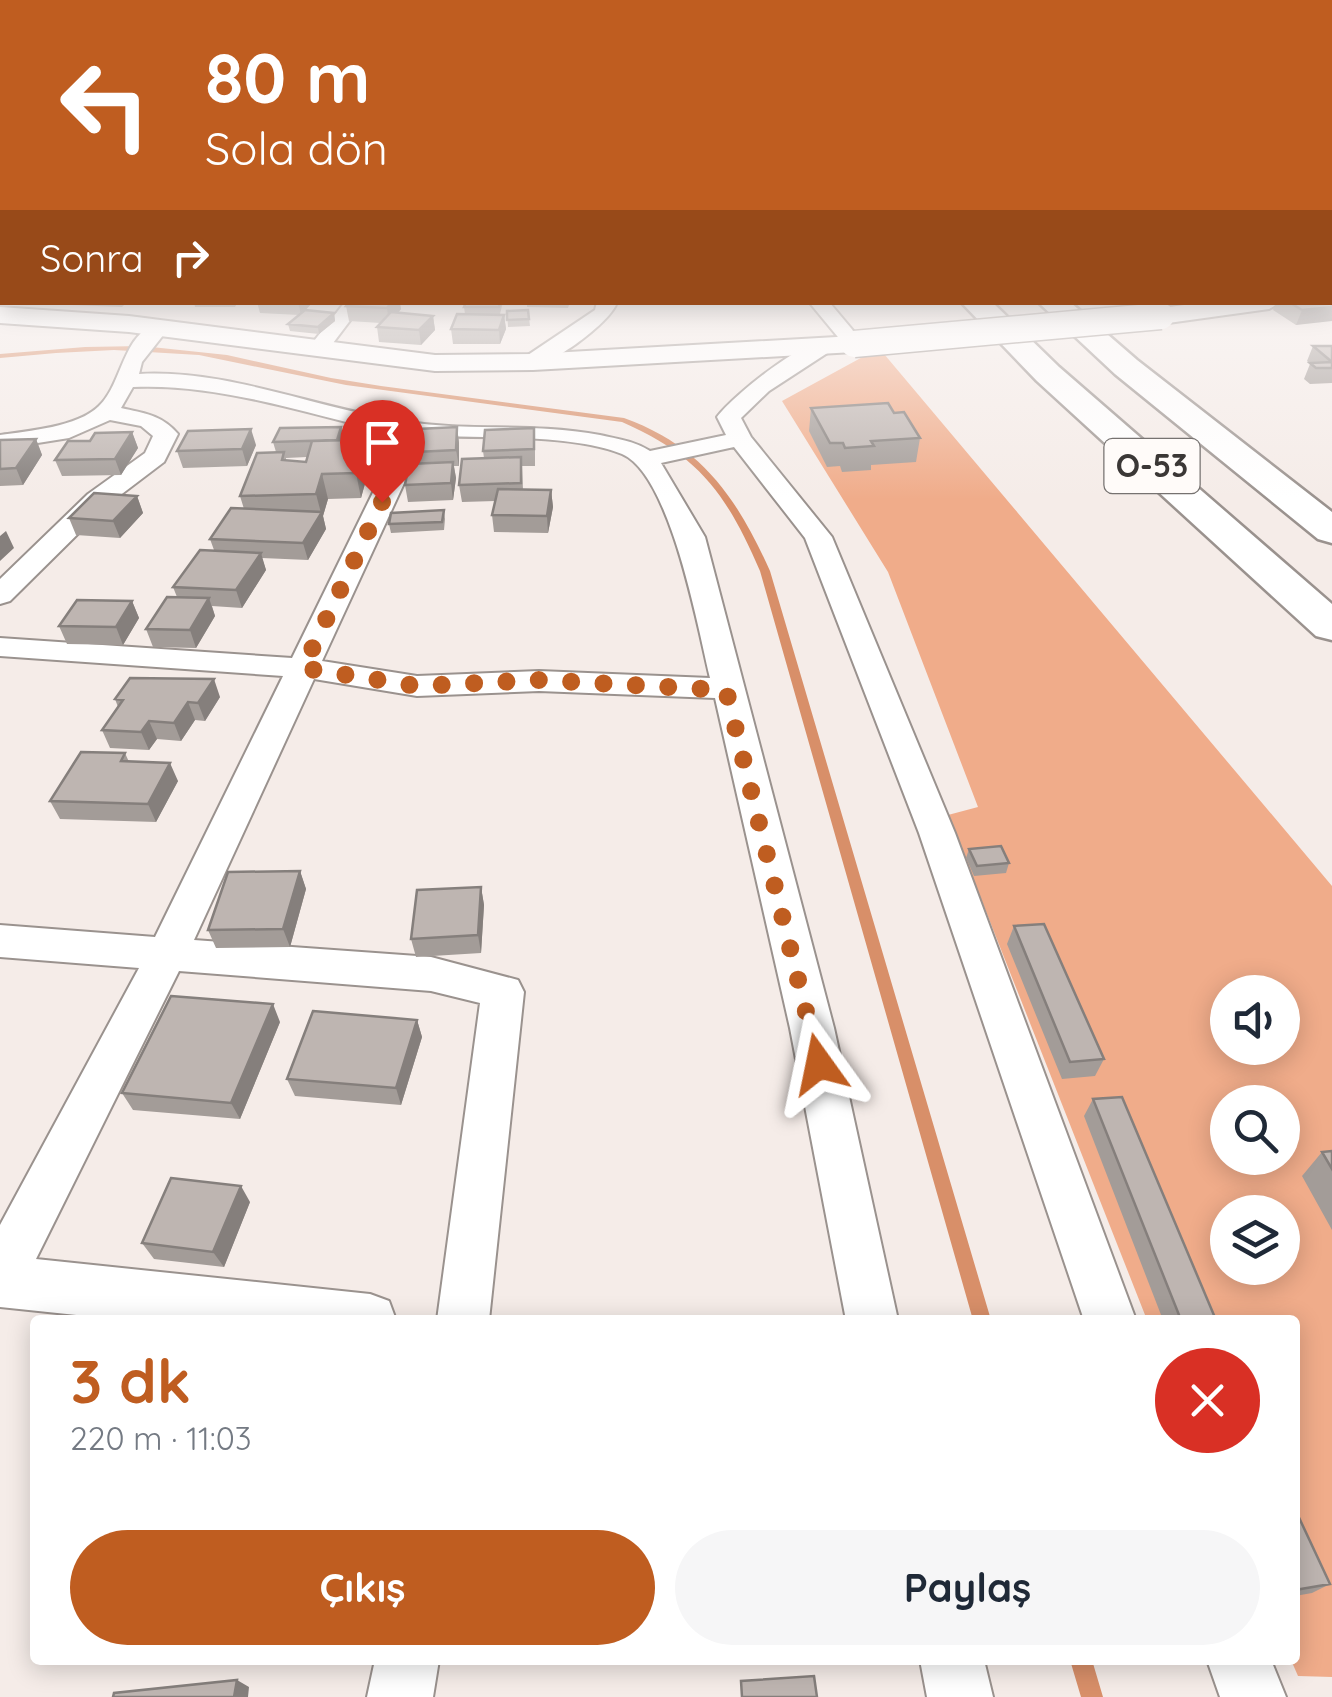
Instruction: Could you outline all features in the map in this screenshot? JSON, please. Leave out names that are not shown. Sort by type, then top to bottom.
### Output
[{"type":"highway","name":"O-53","points":[[1014,340],[1332,627]]},
{"type":"highway","name":"O-53","points":[[1095,340],[1332,531]]},
{"type":"street","points":[[97,340],[142,352],[318,350],[435,363],[533,362],[875,340]]},
{"type":"street","points":[[318,350],[327,340]]},
{"type":"street","points":[[533,362],[565,340]]},
{"type":"street","points":[[839,340],[841,344]]},
{"type":"street","points":[[841,344],[761,386],[730,417],[740,439],[818,537],[937,833],[1108,1315]]},
{"type":"street","points":[[0,442],[61,433],[107,412],[142,352]]},
{"type":"street","points":[[142,352],[166,380],[263,396],[404,429],[552,433],[656,456],[740,439]]},
{"type":"street","points":[[0,595],[97,500],[155,456],[166,434],[149,421],[107,412]]},
{"type":"street","points":[[325,1315],[0,1279],[168,952],[303,668],[398,468],[404,429]]},
{"type":"street","points":[[656,456],[691,537],[812,1028],[871,1315]]},
{"type":"street","points":[[0,647],[303,668],[417,686],[539,680],[726,690]]},
{"type":"street","points":[[0,941],[431,974],[502,992],[464,1315]]},
{"type":"street","points":[[400,1697],[406,1665]]},
{"type":"street","points":[[953,1665],[960,1697]]},
{"type":"street","points":[[1241,1665],[1253,1697]]},
{"type":"shaded area","points":[[879,348],[1332,886],[1332,1677],[1298,1676],[1293,1665],[1300,1665],[1300,1315],[1145,1315],[948,815],[978,807],[888,572],[782,401]]},
{"type":"building","points":[[1313,346],[1332,346],[1332,362]]},
{"type":"building","points":[[1332,362],[1332,368],[1316,368],[1310,363]]},
{"type":"building","points":[[888,403],[894,413],[904,412],[920,438],[871,441],[874,446],[845,448],[843,443],[830,443],[811,408]]},
{"type":"building","points":[[341,427],[337,440],[273,442],[280,428]]},
{"type":"building","points":[[457,427],[456,450],[416,452],[417,429]]},
{"type":"building","points":[[534,428],[534,449],[483,451],[485,430]]},
{"type":"building","points":[[251,429],[242,449],[177,451],[188,431]]},
{"type":"building","points":[[132,432],[115,459],[55,460],[68,441],[90,441],[95,433]]},
{"type":"building","points":[[36,439],[16,468],[0,469],[0,440]]},
{"type":"building","points":[[352,440],[350,446],[364,445],[356,473],[322,474],[316,494],[240,496],[257,453],[284,452],[282,460],[306,462],[312,441]]},
{"type":"building","points":[[521,457],[521,483],[459,485],[462,459]]},
{"type":"building","points":[[453,462],[451,483],[405,485],[409,464]]},
{"type":"building","points":[[498,489],[551,490],[547,516],[492,515]]},
{"type":"building","points":[[94,493],[137,496],[113,521],[69,518]]},
{"type":"building","points":[[231,508],[322,512],[303,543],[210,539]]},
{"type":"building","points":[[444,510],[442,522],[389,524],[391,513]]},
{"type":"building","points":[[200,550],[261,553],[236,590],[173,587]]},
{"type":"building","points":[[167,597],[209,598],[190,630],[146,629]]},
{"type":"building","points":[[77,600],[132,601],[116,627],[59,626]]},
{"type":"building","points":[[130,678],[214,679],[198,703],[188,702],[174,723],[149,721],[141,732],[102,730],[123,700],[115,699]]},
{"type":"building","points":[[81,752],[125,753],[121,761],[170,763],[148,804],[50,801]]},
{"type":"building","points":[[1001,846],[1009,863],[977,866],[969,849]]},
{"type":"building","points":[[300,871],[283,929],[208,930],[228,872]]},
{"type":"building","points":[[481,887],[478,935],[411,939],[417,890]]},
{"type":"building","points":[[1044,924],[1104,1059],[1070,1062],[1014,926]]},
{"type":"building","points":[[171,996],[273,1004],[231,1103],[122,1093]]},
{"type":"building","points":[[313,1011],[417,1020],[396,1088],[287,1079]]},
{"type":"building","points":[[1122,1097],[1214,1315],[1179,1315],[1093,1099]]},
{"type":"building","points":[[1332,1151],[1332,1169],[1322,1152]]},
{"type":"building","points":[[171,1178],[241,1186],[213,1252],[142,1243]]},
{"type":"building","points":[[1300,1520],[1330,1584],[1300,1589]]},
{"type":"building","points":[[814,1676],[817,1697],[742,1697],[741,1681]]},
{"type":"building","points":[[237,1680],[234,1697],[113,1697],[114,1693]]},
{"type":"waterway","points":[[0,356],[114,348],[199,353],[346,383],[624,420],[675,445],[695,461],[727,498],[765,571],[981,1315]]},
{"type":"waterway","points":[[1082,1665],[1092,1697]]},
{"type":"route","points":[[382,502],[303,668],[417,686],[539,680],[726,690],[819,1064]]}]
